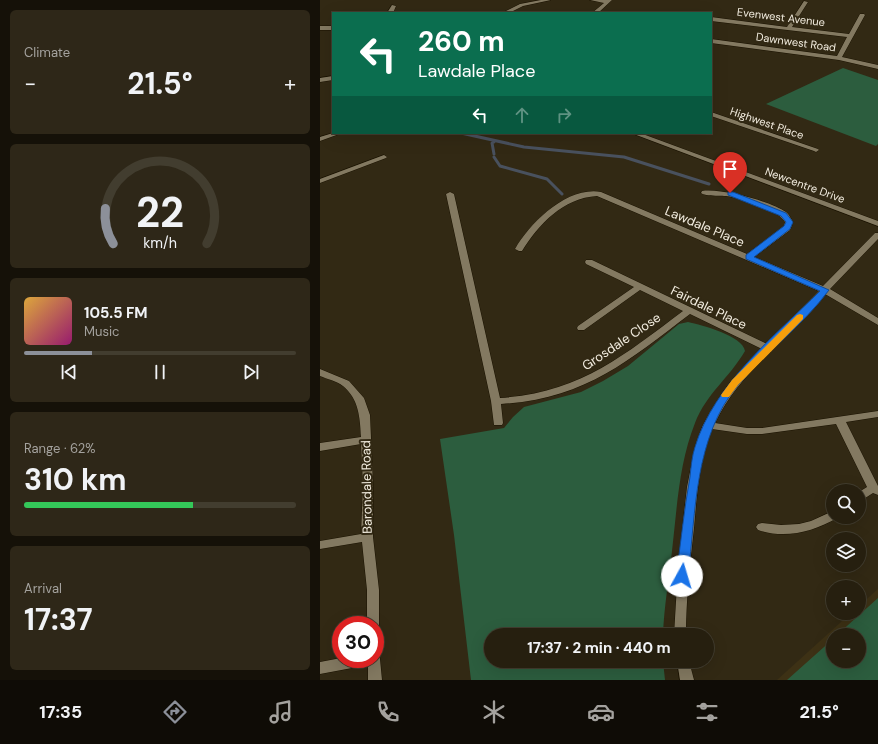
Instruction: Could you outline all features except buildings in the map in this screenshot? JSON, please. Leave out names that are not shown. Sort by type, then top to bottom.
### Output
[{"type":"street","points":[[507,12],[522,5],[549,0]]},
{"type":"street","points":[[592,0],[608,1]]},
{"type":"street","points":[[596,12],[608,1]]},
{"type":"street","points":[[789,28],[806,2]]},
{"type":"street","points":[[391,12],[394,6]]},
{"type":"street","points":[[839,58],[849,36],[862,15]]},
{"type":"street","name":"Evenwest Avenue","points":[[712,19],[849,36]]},
{"type":"street","points":[[320,28],[332,28]]},
{"type":"street","name":"Dawnwest Road","points":[[712,41],[839,58],[878,67]]},
{"type":"street","points":[[320,80],[332,78]]},
{"type":"street","name":"Highwest Place","points":[[712,114],[816,150]]},
{"type":"street","points":[[320,139],[335,134]]},
{"type":"street","name":"Newcentre Drive","points":[[637,134],[878,224]]},
{"type":"street","points":[[320,181],[384,157]]},
{"type":"street","points":[[705,193],[730,193],[743,197],[784,214],[788,219],[789,222],[787,228],[749,257]]},
{"type":"street","points":[[450,194],[496,401],[498,423]]},
{"type":"street","name":"Lawdale Place","points":[[519,250],[522,243],[551,211],[582,194],[598,194],[825,290],[878,322]]},
{"type":"street","points":[[680,628],[679,605],[690,504],[700,447],[708,425],[719,403],[735,382],[878,235]]},
{"type":"street","name":"Fairdale Place","points":[[589,262],[768,349]]},
{"type":"street","points":[[581,328],[639,287]]},
{"type":"street","name":"Grosdale Close","points":[[496,401],[518,400],[554,393],[590,379],[622,359],[688,311]]},
{"type":"street","name":"Barondale Road","points":[[320,372],[346,383],[359,398],[365,415],[368,485],[367,537],[373,590],[373,616]]},
{"type":"street","points":[[708,425],[762,432],[878,414]]},
{"type":"street","points":[[839,419],[876,490],[866,495]]},
{"type":"street","points":[[320,447],[365,440]]},
{"type":"street","points":[[762,527],[801,529],[820,523],[826,519]]},
{"type":"street","points":[[320,545],[367,537]]},
{"type":"street","points":[[320,668],[332,666]]},
{"type":"street","points":[[374,668],[375,680]]},
{"type":"street","points":[[684,668],[687,680]]},
{"type":"shaded area","points":[[878,589],[878,680],[777,680],[826,636],[826,668],[866,668],[866,628],[834,628],[843,620],[866,620],[866,600]]},
{"type":"green space","points":[[843,68],[878,80],[878,144],[876,146],[766,104]]},
{"type":"green space","points":[[688,322],[721,332],[737,341],[743,346],[745,351],[705,403],[695,423],[685,454],[679,486],[663,628],[484,628],[484,668],[664,668],[665,680],[471,680],[454,535],[440,439],[504,428],[524,407],[581,392],[628,366],[679,324]]},
{"type":"green space","points":[[878,598],[878,680],[787,680],[826,645],[826,668],[866,668],[866,628],[845,628],[854,620],[866,620],[866,609]]},
{"type":"waterway","points":[[466,134],[524,147],[624,157],[709,184]]},
{"type":"waterway","points":[[494,142],[492,143],[494,154]]},
{"type":"waterway","points":[[494,157],[500,166],[547,179],[562,194]]},
{"type":"slow traffic","points":[[726,395],[735,382],[800,317]]},
{"type":"route","points":[[682,576],[690,504],[700,447],[708,425],[719,403],[735,382],[825,290],[749,257],[787,228],[789,222],[784,214],[730,193]]}]
